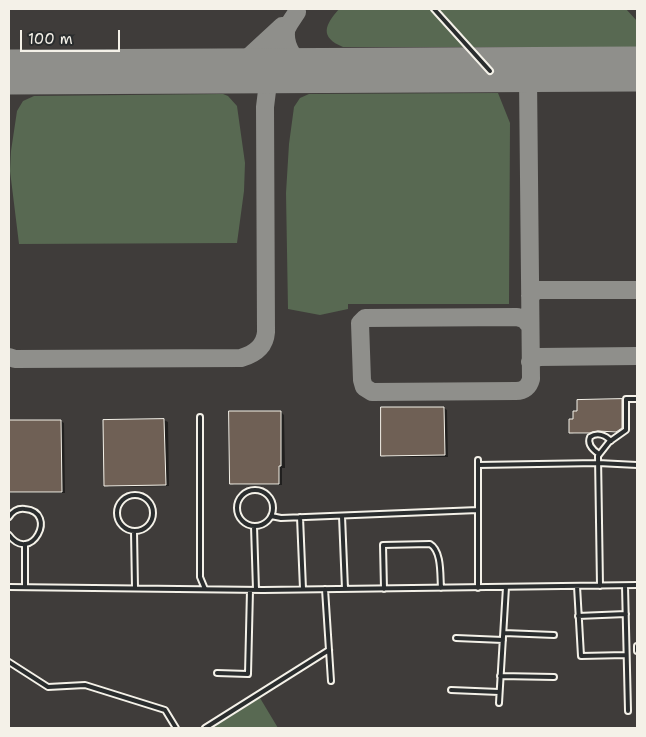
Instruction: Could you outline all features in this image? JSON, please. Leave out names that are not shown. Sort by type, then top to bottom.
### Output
[{"type":"lane","points":[[434,9],[490,71]]},
{"type":"lane","points":[[600,586],[599,454],[611,441],[626,430],[626,400],[637,399]]},
{"type":"lane","points":[[200,417],[200,577],[205,589]]},
{"type":"lane","points":[[599,454],[591,447],[590,437],[604,435],[611,441]]},
{"type":"lane","points":[[478,588],[478,462],[637,465]]},
{"type":"lane","points":[[257,490],[268,495],[273,506],[271,516],[266,523],[254,526],[243,522],[237,512],[238,500],[245,492],[257,490]]},
{"type":"lane","points":[[137,495],[148,500],[153,511],[152,518],[146,528],[134,531],[123,527],[116,511],[125,497],[137,495]]},
{"type":"lane","points":[[9,517],[14,511],[25,508],[35,513],[41,523],[39,534],[31,542],[25,544],[14,540],[9,534]]},
{"type":"lane","points":[[271,516],[281,518],[478,510]]},
{"type":"lane","points":[[342,516],[346,589]]},
{"type":"lane","points":[[300,517],[303,589]]},
{"type":"lane","points":[[254,526],[256,590]]},
{"type":"lane","points":[[134,531],[135,588]]},
{"type":"lane","points":[[25,544],[25,587]]},
{"type":"lane","points":[[384,589],[383,545],[430,544],[435,548],[438,557],[441,588]]},
{"type":"lane","points":[[9,587],[256,590],[637,585]]},
{"type":"lane","points":[[577,586],[581,656],[626,655]]},
{"type":"lane","points":[[625,586],[628,711]]},
{"type":"lane","points":[[498,704],[506,587]]},
{"type":"lane","points":[[325,589],[331,681]]},
{"type":"lane","points":[[217,673],[248,674],[250,590]]},
{"type":"lane","points":[[578,616],[626,614]]},
{"type":"lane","points":[[504,633],[554,635]]},
{"type":"lane","points":[[456,638],[503,640]]},
{"type":"lane","points":[[637,646],[637,651]]},
{"type":"lane","points":[[205,728],[329,650]]},
{"type":"lane","points":[[9,662],[48,687],[85,685],[165,710],[176,728]]},
{"type":"lane","points":[[500,676],[554,677]]},
{"type":"lane","points":[[451,690],[499,692]]},
{"type":"shaded area","points":[[9,9],[637,9],[637,728],[9,728]]},
{"type":"green space","points":[[339,9],[431,9],[465,47],[343,47],[335,43],[327,35],[330,20]]},
{"type":"green space","points":[[438,9],[626,9],[637,21],[637,47],[473,47]]},
{"type":"green space","points":[[498,93],[510,123],[509,304],[348,304],[348,309],[320,315],[288,309],[286,193],[289,144],[294,107],[300,98],[309,94]]},
{"type":"green space","points":[[223,94],[228,96],[237,106],[245,163],[244,191],[237,243],[19,244],[10,171],[17,111],[23,101],[34,96]]},
{"type":"green space","points":[[260,698],[278,728],[212,728]]},
{"type":"building","points":[[622,399],[622,428],[616,432],[569,433],[569,419],[573,419],[573,411],[577,411],[577,400]]},
{"type":"building","points":[[381,407],[444,407],[445,455],[381,456]]},
{"type":"building","points":[[229,411],[281,411],[281,466],[279,466],[279,484],[230,484]]},
{"type":"building","points":[[164,419],[166,485],[104,486],[103,420]]},
{"type":"building","points":[[9,420],[61,420],[62,492],[9,492]]},
{"type":"taxiway","points":[[9,357],[15,359],[241,358],[258,349],[264,341],[266,332],[265,107],[274,57],[289,23],[297,12]]},
{"type":"taxiway","points":[[224,72],[243,62],[282,26]]},
{"type":"taxiway","points":[[287,26],[286,40],[290,52],[309,71]]},
{"type":"taxiway","points":[[530,326],[524,319],[517,317],[365,318],[360,323],[362,380],[364,387],[372,392],[516,391],[524,389],[529,384],[531,379],[528,77],[535,70]]},
{"type":"taxiway","points":[[530,296],[537,290],[637,290]]},
{"type":"taxiway","points":[[530,362],[538,357],[637,356]]},
{"type":"runway","points":[[9,72],[637,69]]}]
